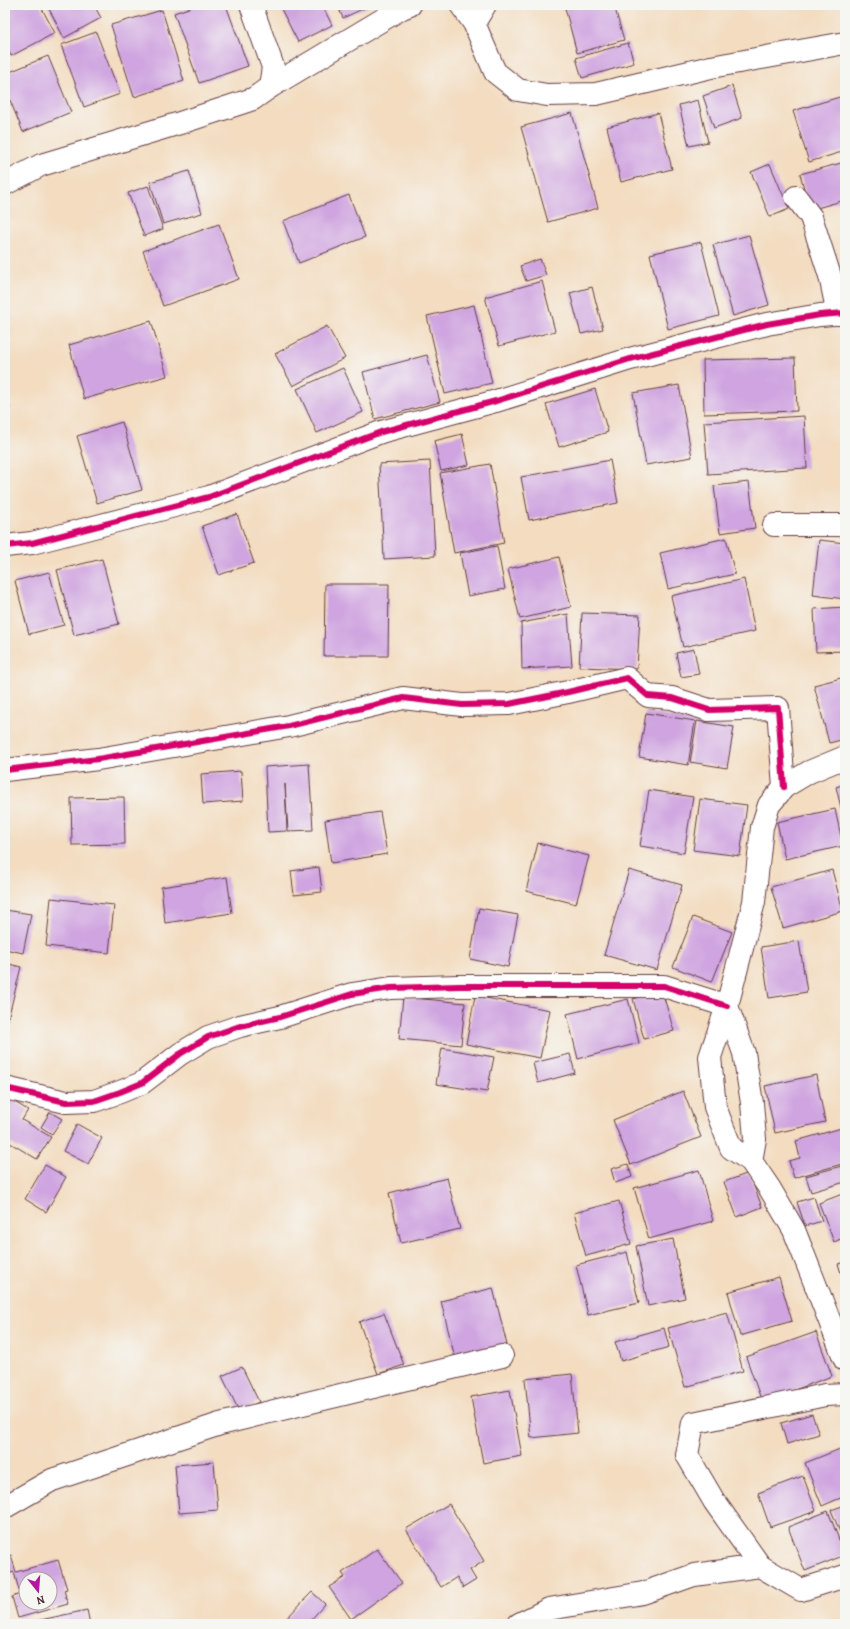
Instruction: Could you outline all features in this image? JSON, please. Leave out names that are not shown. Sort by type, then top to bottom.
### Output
[{"type":"street","points":[[251,5],[273,68],[270,87]]},
{"type":"street","points":[[5,184],[41,165],[180,123],[253,99],[270,87],[402,8],[410,5]]},
{"type":"street","points":[[461,5],[480,14],[495,72],[518,90],[547,95],[596,94],[712,67],[845,43]]},
{"type":"street","points":[[5,546],[32,543],[209,497],[380,432],[496,400],[630,359],[767,324],[820,315],[842,314],[811,217],[796,197]]},
{"type":"street","points":[[774,525],[845,525]]},
{"type":"street","points":[[5,770],[98,759],[289,726],[403,698],[462,705],[509,704],[627,678],[648,696],[672,698],[709,710],[778,708],[784,786]]},
{"type":"street","points":[[845,757],[809,772],[784,786],[769,805],[762,827],[754,902],[727,1006],[710,1057],[715,1106],[730,1148],[751,1161],[770,1189],[794,1230],[845,1360]]},
{"type":"street","points":[[5,1088],[66,1102],[94,1101],[120,1092],[142,1082],[180,1054],[208,1037],[240,1026],[280,1017],[352,994],[391,988],[459,986],[664,986],[727,1006]]},
{"type":"street","points":[[727,1006],[744,1054],[751,1096],[754,1139],[751,1161]]},
{"type":"street","points":[[5,1508],[52,1480],[220,1424],[502,1356]]},
{"type":"street","points":[[845,1394],[825,1395],[693,1423],[686,1455],[714,1501],[760,1566],[801,1590],[845,1576]]},
{"type":"street","points":[[519,1624],[549,1609],[643,1593],[694,1575],[760,1566]]},
{"type":"building","points":[[5,5],[40,5],[55,33],[11,56],[5,44]]},
{"type":"building","points":[[47,5],[94,5],[101,18],[64,38]]},
{"type":"building","points":[[197,5],[226,5],[248,66],[199,83],[174,13]]},
{"type":"building","points":[[279,5],[322,5],[332,25],[298,42]]},
{"type":"building","points":[[337,5],[371,5],[343,18]]},
{"type":"building","points":[[576,5],[614,5],[624,40],[577,53],[565,8]]},
{"type":"building","points":[[162,10],[184,81],[134,97],[111,25]]},
{"type":"building","points":[[96,32],[120,94],[84,107],[61,45]]},
{"type":"building","points":[[628,43],[634,63],[582,78],[576,58]]},
{"type":"building","points":[[48,56],[71,112],[23,132],[5,88],[5,74]]},
{"type":"building","points":[[732,86],[742,118],[714,128],[703,96]]},
{"type":"building","points":[[843,96],[845,103],[845,151],[809,162],[793,111]]},
{"type":"building","points":[[698,100],[708,142],[689,146],[679,105]]},
{"type":"building","points":[[572,113],[598,208],[548,222],[521,127]]},
{"type":"building","points":[[658,113],[672,169],[621,182],[607,127]]},
{"type":"building","points":[[845,162],[845,200],[810,210],[800,174]]},
{"type":"building","points":[[770,164],[789,209],[770,217],[751,172]]},
{"type":"building","points":[[189,171],[202,213],[163,224],[150,182]]},
{"type":"building","points":[[148,186],[163,229],[144,236],[128,193]]},
{"type":"building","points":[[349,195],[365,237],[299,263],[283,221]]},
{"type":"building","points":[[219,224],[239,279],[163,306],[143,251]]},
{"type":"building","points":[[749,235],[769,305],[733,316],[713,245]]},
{"type":"building","points":[[701,242],[719,316],[668,329],[650,254]]},
{"type":"building","points":[[540,259],[546,275],[526,281],[520,266]]},
{"type":"building","points":[[542,281],[555,331],[499,346],[485,297]]},
{"type":"building","points":[[592,287],[603,329],[581,334],[570,293]]},
{"type":"building","points":[[474,305],[492,383],[445,394],[427,316]]},
{"type":"building","points":[[151,321],[167,376],[84,399],[69,345]]},
{"type":"building","points":[[327,326],[345,358],[293,386],[275,354]]},
{"type":"building","points":[[427,355],[440,402],[375,419],[363,372]]},
{"type":"building","points":[[795,358],[797,411],[704,414],[703,360]]},
{"type":"building","points":[[343,368],[363,412],[317,433],[297,389]]},
{"type":"building","points":[[679,385],[692,457],[646,465],[633,393]]},
{"type":"building","points":[[5,389],[10,408],[5,410]]},
{"type":"building","points":[[595,389],[608,432],[559,447],[546,404]]},
{"type":"building","points":[[804,416],[807,468],[708,474],[704,422]]},
{"type":"building","points":[[122,422],[142,490],[97,503],[77,436]]},
{"type":"building","points":[[462,434],[469,465],[441,471],[434,441]]},
{"type":"building","points":[[610,460],[618,503],[529,520],[521,477]]},
{"type":"building","points":[[430,461],[435,556],[384,559],[379,464]]},
{"type":"building","points":[[490,464],[504,543],[454,553],[440,473]]},
{"type":"building","points":[[749,482],[755,528],[720,533],[714,486]]},
{"type":"building","points":[[237,514],[254,563],[219,575],[202,526]]},
{"type":"building","points":[[6,518],[7,536],[5,536]]},
{"type":"building","points":[[726,538],[735,574],[668,589],[660,553]]},
{"type":"building","points":[[819,540],[845,543],[845,599],[813,595]]},
{"type":"building","points":[[497,546],[505,589],[468,596],[460,553]]},
{"type":"building","points":[[559,557],[571,607],[520,619],[508,569]]},
{"type":"building","points":[[102,559],[119,624],[74,635],[57,570]]},
{"type":"building","points":[[49,572],[64,625],[29,634],[15,581]]},
{"type":"building","points":[[744,579],[755,631],[683,647],[671,596]]},
{"type":"building","points":[[325,584],[389,584],[388,656],[324,656]]},
{"type":"building","points":[[845,607],[845,651],[816,652],[814,609]]},
{"type":"building","points":[[582,613],[640,615],[637,669],[579,667]]},
{"type":"building","points":[[568,614],[572,666],[522,669],[521,623]]},
{"type":"building","points":[[694,649],[699,674],[681,677],[676,653]]},
{"type":"building","points":[[845,677],[845,739],[829,743],[814,685]]},
{"type":"building","points":[[646,713],[695,721],[688,765],[639,757]]},
{"type":"building","points":[[697,721],[734,727],[727,768],[690,762]]},
{"type":"building","points":[[309,764],[313,830],[288,831],[285,784],[287,831],[268,832],[265,767]]},
{"type":"building","points":[[241,771],[243,801],[203,804],[201,774]]},
{"type":"building","points":[[845,784],[845,820],[844,820],[836,787]]},
{"type":"building","points":[[649,790],[693,797],[684,853],[640,846]]},
{"type":"building","points":[[124,797],[125,844],[72,845],[71,798]]},
{"type":"building","points":[[700,799],[747,805],[740,856],[693,850]]},
{"type":"building","points":[[835,809],[843,846],[785,859],[777,822]]},
{"type":"building","points":[[380,812],[387,854],[331,863],[325,820]]},
{"type":"building","points":[[538,843],[589,856],[576,904],[526,891]]},
{"type":"building","points":[[319,867],[322,892],[294,895],[291,871]]},
{"type":"building","points":[[629,870],[682,885],[657,970],[604,955]]},
{"type":"building","points":[[832,870],[843,911],[783,928],[771,887]]},
{"type":"building","points":[[227,877],[232,913],[165,923],[161,887]]},
{"type":"building","points":[[51,898],[114,905],[109,953],[46,946]]},
{"type":"building","points":[[479,908],[518,915],[508,967],[470,959]]},
{"type":"building","points":[[5,910],[31,914],[23,953],[5,949]]},
{"type":"building","points":[[693,917],[732,932],[712,982],[673,967]]},
{"type":"building","points":[[799,941],[807,992],[769,998],[761,947]]},
{"type":"building","points":[[5,963],[21,967],[6,1027],[5,1027]]},
{"type":"building","points":[[662,991],[674,1031],[644,1039],[633,999]]},
{"type":"building","points":[[475,996],[550,1010],[540,1058],[466,1044]]},
{"type":"building","points":[[403,997],[465,1003],[461,1045],[399,1039]]},
{"type":"building","points":[[628,999],[639,1043],[578,1059],[567,1014]]},
{"type":"building","points":[[442,1048],[494,1057],[487,1092],[436,1084]]},
{"type":"building","points":[[570,1054],[575,1073],[538,1083],[533,1063]]},
{"type":"building","points":[[816,1075],[825,1122],[775,1133],[765,1086]]},
{"type":"building","points":[[683,1091],[701,1137],[631,1165],[613,1120]]},
{"type":"building","points":[[6,1097],[28,1110],[22,1120],[51,1137],[37,1159],[5,1140]]},
{"type":"building","points":[[50,1112],[62,1119],[52,1134],[41,1127]]},
{"type":"building","points":[[77,1124],[102,1138],[88,1164],[63,1151]]},
{"type":"building","points":[[845,1127],[845,1163],[794,1178],[789,1161],[800,1158],[796,1141]]},
{"type":"building","points":[[628,1164],[632,1177],[615,1183],[611,1169]]},
{"type":"building","points":[[45,1165],[66,1177],[46,1212],[25,1199]]},
{"type":"building","points":[[845,1165],[845,1182],[811,1192],[806,1176]]},
{"type":"building","points":[[699,1170],[713,1221],[649,1239],[634,1188]]},
{"type":"building","points":[[749,1173],[762,1207],[737,1217],[724,1182]]},
{"type":"building","points":[[447,1178],[460,1229],[401,1243],[389,1193]]},
{"type":"building","points":[[845,1193],[845,1237],[834,1242],[819,1203]]},
{"type":"building","points":[[814,1197],[822,1221],[805,1226],[797,1202]]},
{"type":"building","points":[[619,1201],[631,1244],[586,1256],[574,1213]]},
{"type":"building","points":[[673,1239],[685,1298],[648,1306],[636,1246]]},
{"type":"building","points":[[627,1252],[639,1303],[588,1315],[576,1265]]},
{"type":"building","points":[[845,1262],[845,1285],[838,1264]]},
{"type":"building","points":[[779,1277],[792,1321],[740,1336],[728,1292]]},
{"type":"building","points":[[493,1288],[507,1345],[455,1358],[441,1301]]},
{"type":"building","points":[[727,1312],[743,1371],[685,1387],[668,1328]]},
{"type":"building","points":[[384,1313],[404,1365],[378,1374],[359,1322]]},
{"type":"building","points":[[664,1328],[669,1347],[621,1361],[615,1342]]},
{"type":"building","points":[[816,1332],[832,1376],[762,1402],[746,1357]]},
{"type":"building","points":[[242,1367],[259,1402],[239,1411],[222,1376]]},
{"type":"building","points":[[572,1374],[578,1433],[531,1438],[525,1379]]},
{"type":"building","points":[[510,1390],[522,1456],[483,1463],[471,1397]]},
{"type":"building","points":[[812,1414],[819,1434],[787,1444],[781,1423]]},
{"type":"building","points":[[845,1447],[845,1496],[822,1506],[805,1463]]},
{"type":"building","points":[[214,1462],[218,1510],[179,1513],[175,1465]]},
{"type":"building","points":[[803,1476],[816,1511],[770,1527],[758,1493]]},
{"type":"building","points":[[449,1504],[484,1561],[470,1570],[476,1580],[463,1588],[457,1577],[441,1587],[406,1529]]},
{"type":"building","points":[[845,1505],[845,1544],[831,1510]]},
{"type":"building","points":[[828,1511],[845,1555],[805,1571],[788,1527]]},
{"type":"building","points":[[377,1549],[402,1583],[351,1619],[329,1587],[345,1577],[342,1573]]},
{"type":"building","points":[[11,1555],[16,1572],[18,1571],[18,1587],[14,1572],[5,1575],[5,1557]]},
{"type":"building","points":[[58,1560],[67,1589],[64,1590],[68,1604],[58,1607],[58,1571],[20,1571]]},
{"type":"building","points":[[312,1592],[325,1604],[307,1624],[281,1624]]},
{"type":"building","points":[[18,1595],[18,1611],[43,1611],[18,1618],[12,1597]]},
{"type":"building","points":[[87,1610],[90,1624],[37,1624],[36,1621]]},
{"type":"cycle path","points":[[5,546],[32,543],[209,497],[381,432],[496,401],[630,359],[767,324],[820,315],[845,313]]},
{"type":"cycle path","points":[[5,770],[98,759],[289,726],[403,698],[462,705],[509,704],[627,678],[648,696],[672,698],[709,710],[778,708],[784,787]]},
{"type":"cycle path","points":[[5,1088],[66,1102],[94,1101],[142,1083],[180,1054],[208,1037],[240,1026],[280,1017],[352,994],[391,988],[459,986],[664,986],[727,1006]]}]
